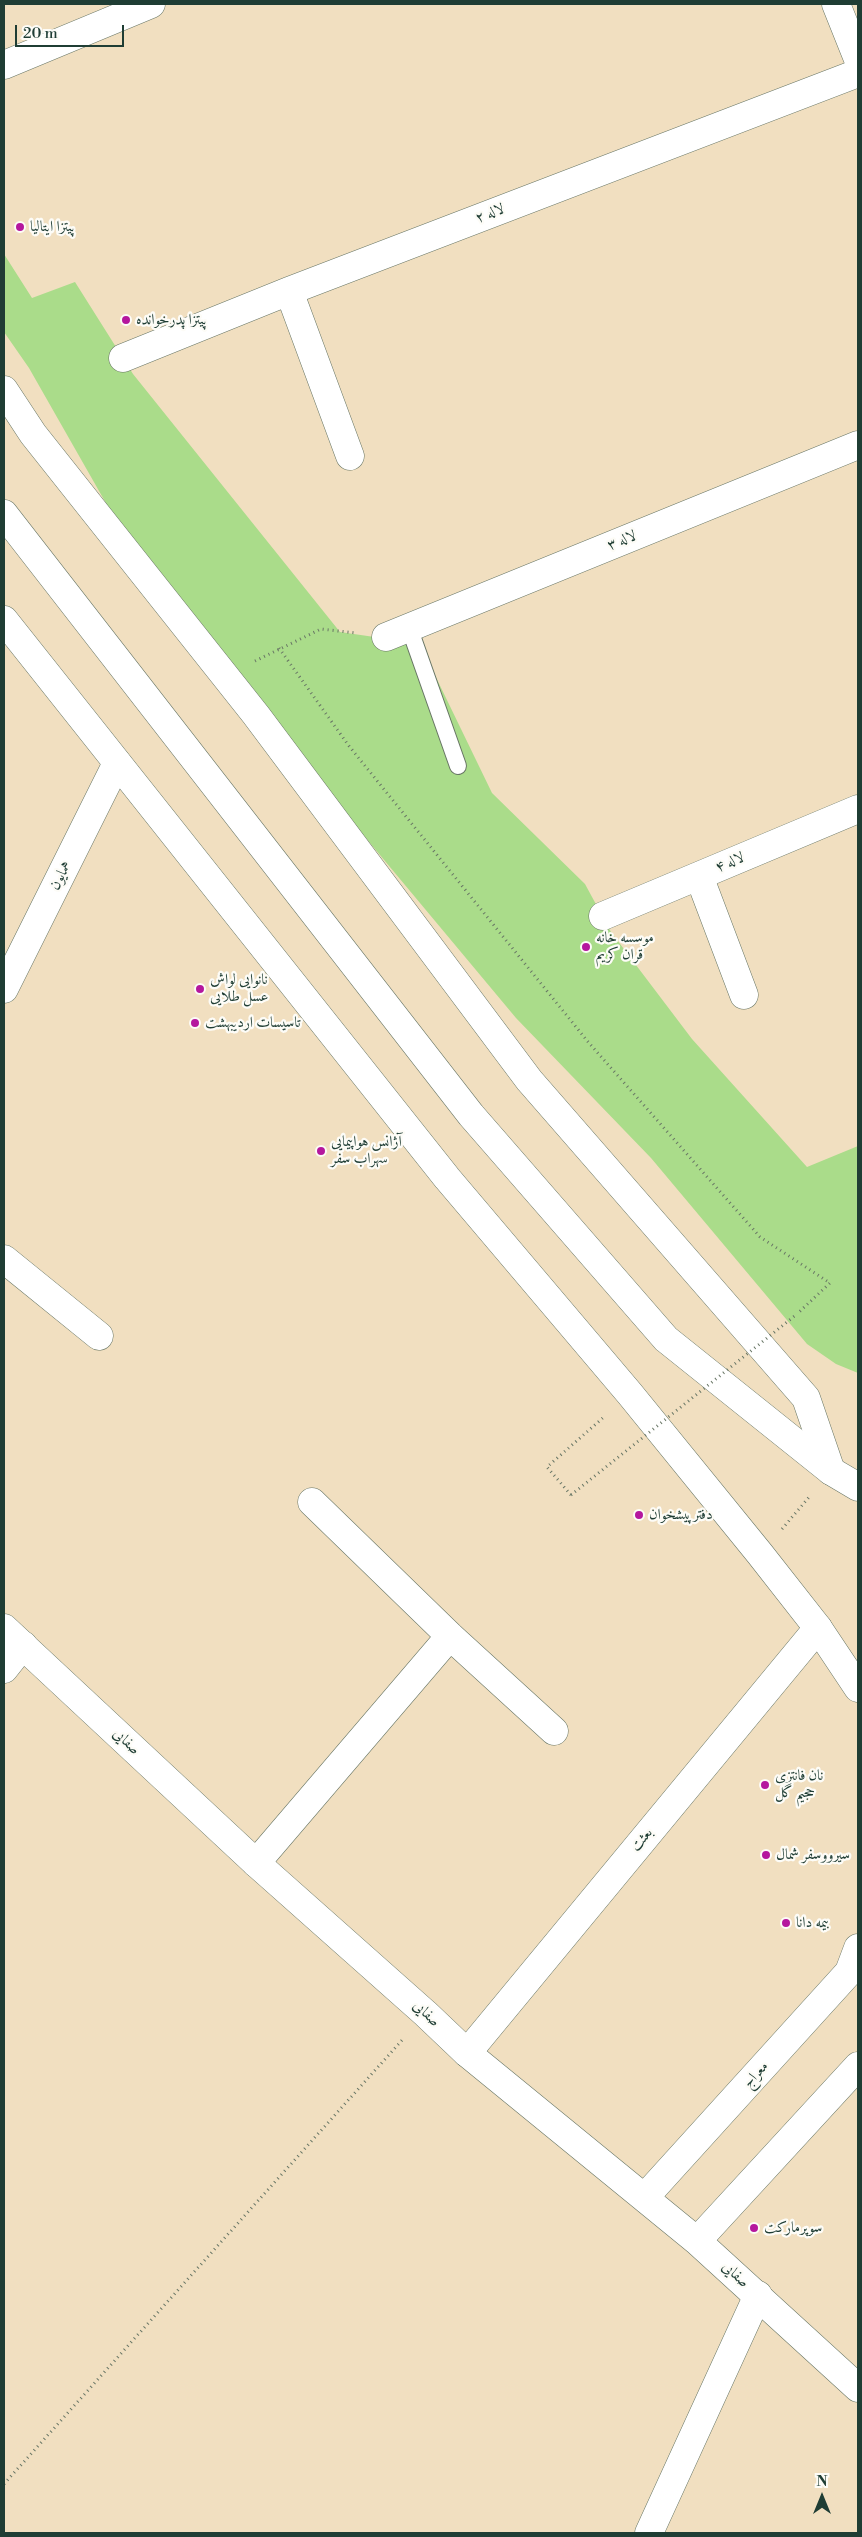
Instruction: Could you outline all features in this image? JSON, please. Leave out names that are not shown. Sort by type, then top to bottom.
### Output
[{"type":"street","points":[[4,65],[151,4]]},
{"type":"street","points":[[836,4],[858,59]]},
{"type":"street","name":"لاله ۲","points":[[123,358],[289,291],[858,73]]},
{"type":"street","points":[[289,291],[350,456]]},
{"type":"street","points":[[4,390],[33,434],[226,677],[529,1080],[806,1398],[832,1471]]},
{"type":"street","name":"لاله ۳","points":[[397,632],[858,445]]},
{"type":"street","points":[[4,514],[471,1115],[666,1339],[832,1471],[858,1487]]},
{"type":"street","points":[[4,620],[447,1178],[630,1394],[760,1554],[818,1628],[858,1688]]},
{"type":"street","name":"همایون","points":[[4,989],[117,763]]},
{"type":"street","name":"لاله ۴","points":[[603,916],[858,809]]},
{"type":"street","points":[[699,876],[744,995]]},
{"type":"street","points":[[4,1259],[98,1336]]},
{"type":"street","points":[[312,1502],[450,1636],[554,1731]]},
{"type":"street","name":"بعثت","points":[[467,2053],[818,1628]]},
{"type":"street","points":[[4,1669],[13,1636]]},
{"type":"street","name":"صفایی","points":[[13,1636],[256,1863],[426,2014],[467,2053],[698,2241],[858,2388]]},
{"type":"street","points":[[256,1863],[450,1636]]},
{"type":"street","name":"معراج","points":[[645,2197],[849,1972],[858,1948]]},
{"type":"street","points":[[698,2241],[858,2066]]},
{"type":"street","points":[[650,2533],[758,2295]]},
{"type":"lane","points":[[397,632],[458,766]]},
{"type":"path","points":[[226,677],[280,648],[321,629],[397,632]]},
{"type":"path","points":[[280,648],[349,746],[600,1056],[760,1237],[830,1283],[797,1314],[571,1495],[546,1467],[630,1394]]},
{"type":"path","points":[[760,1554],[832,1471]]},
{"type":"path","points":[[4,2484],[426,2014]]},
{"type":"green space","points":[[4,254],[32,298],[75,282],[133,374],[340,632],[409,642],[430,665],[492,793],[585,884],[611,932],[692,1039],[807,1167],[858,1146],[858,1373],[836,1364],[807,1344],[651,1158],[516,1018],[329,794],[107,505],[29,368],[4,332]]},
{"type":"place","name":"پیتزا ایتالیا","points":[[20,227]]},
{"type":"place","name":"پیتزا پدرخوانده","points":[[126,320]]},
{"type":"place","name":"موسسه خانه قران کریم","points":[[586,947]]},
{"type":"place","name":"نانوایی لواش عسل طلایی","points":[[200,989]]},
{"type":"place","name":"تاسیسات اردیبهشت","points":[[195,1023]]},
{"type":"place","name":"آژانس هواپیمایی سهراب سفر","points":[[321,1151]]},
{"type":"place","name":"دفترپیشخوان","points":[[639,1515]]},
{"type":"place","name":"نان فانتزی حجیم گل","points":[[765,1785]]},
{"type":"place","name":"سیرووسفر شمال","points":[[766,1855]]},
{"type":"place","name":"بیمه دانا","points":[[786,1923]]},
{"type":"place","name":"سوپرمارکت","points":[[754,2228]]}]
